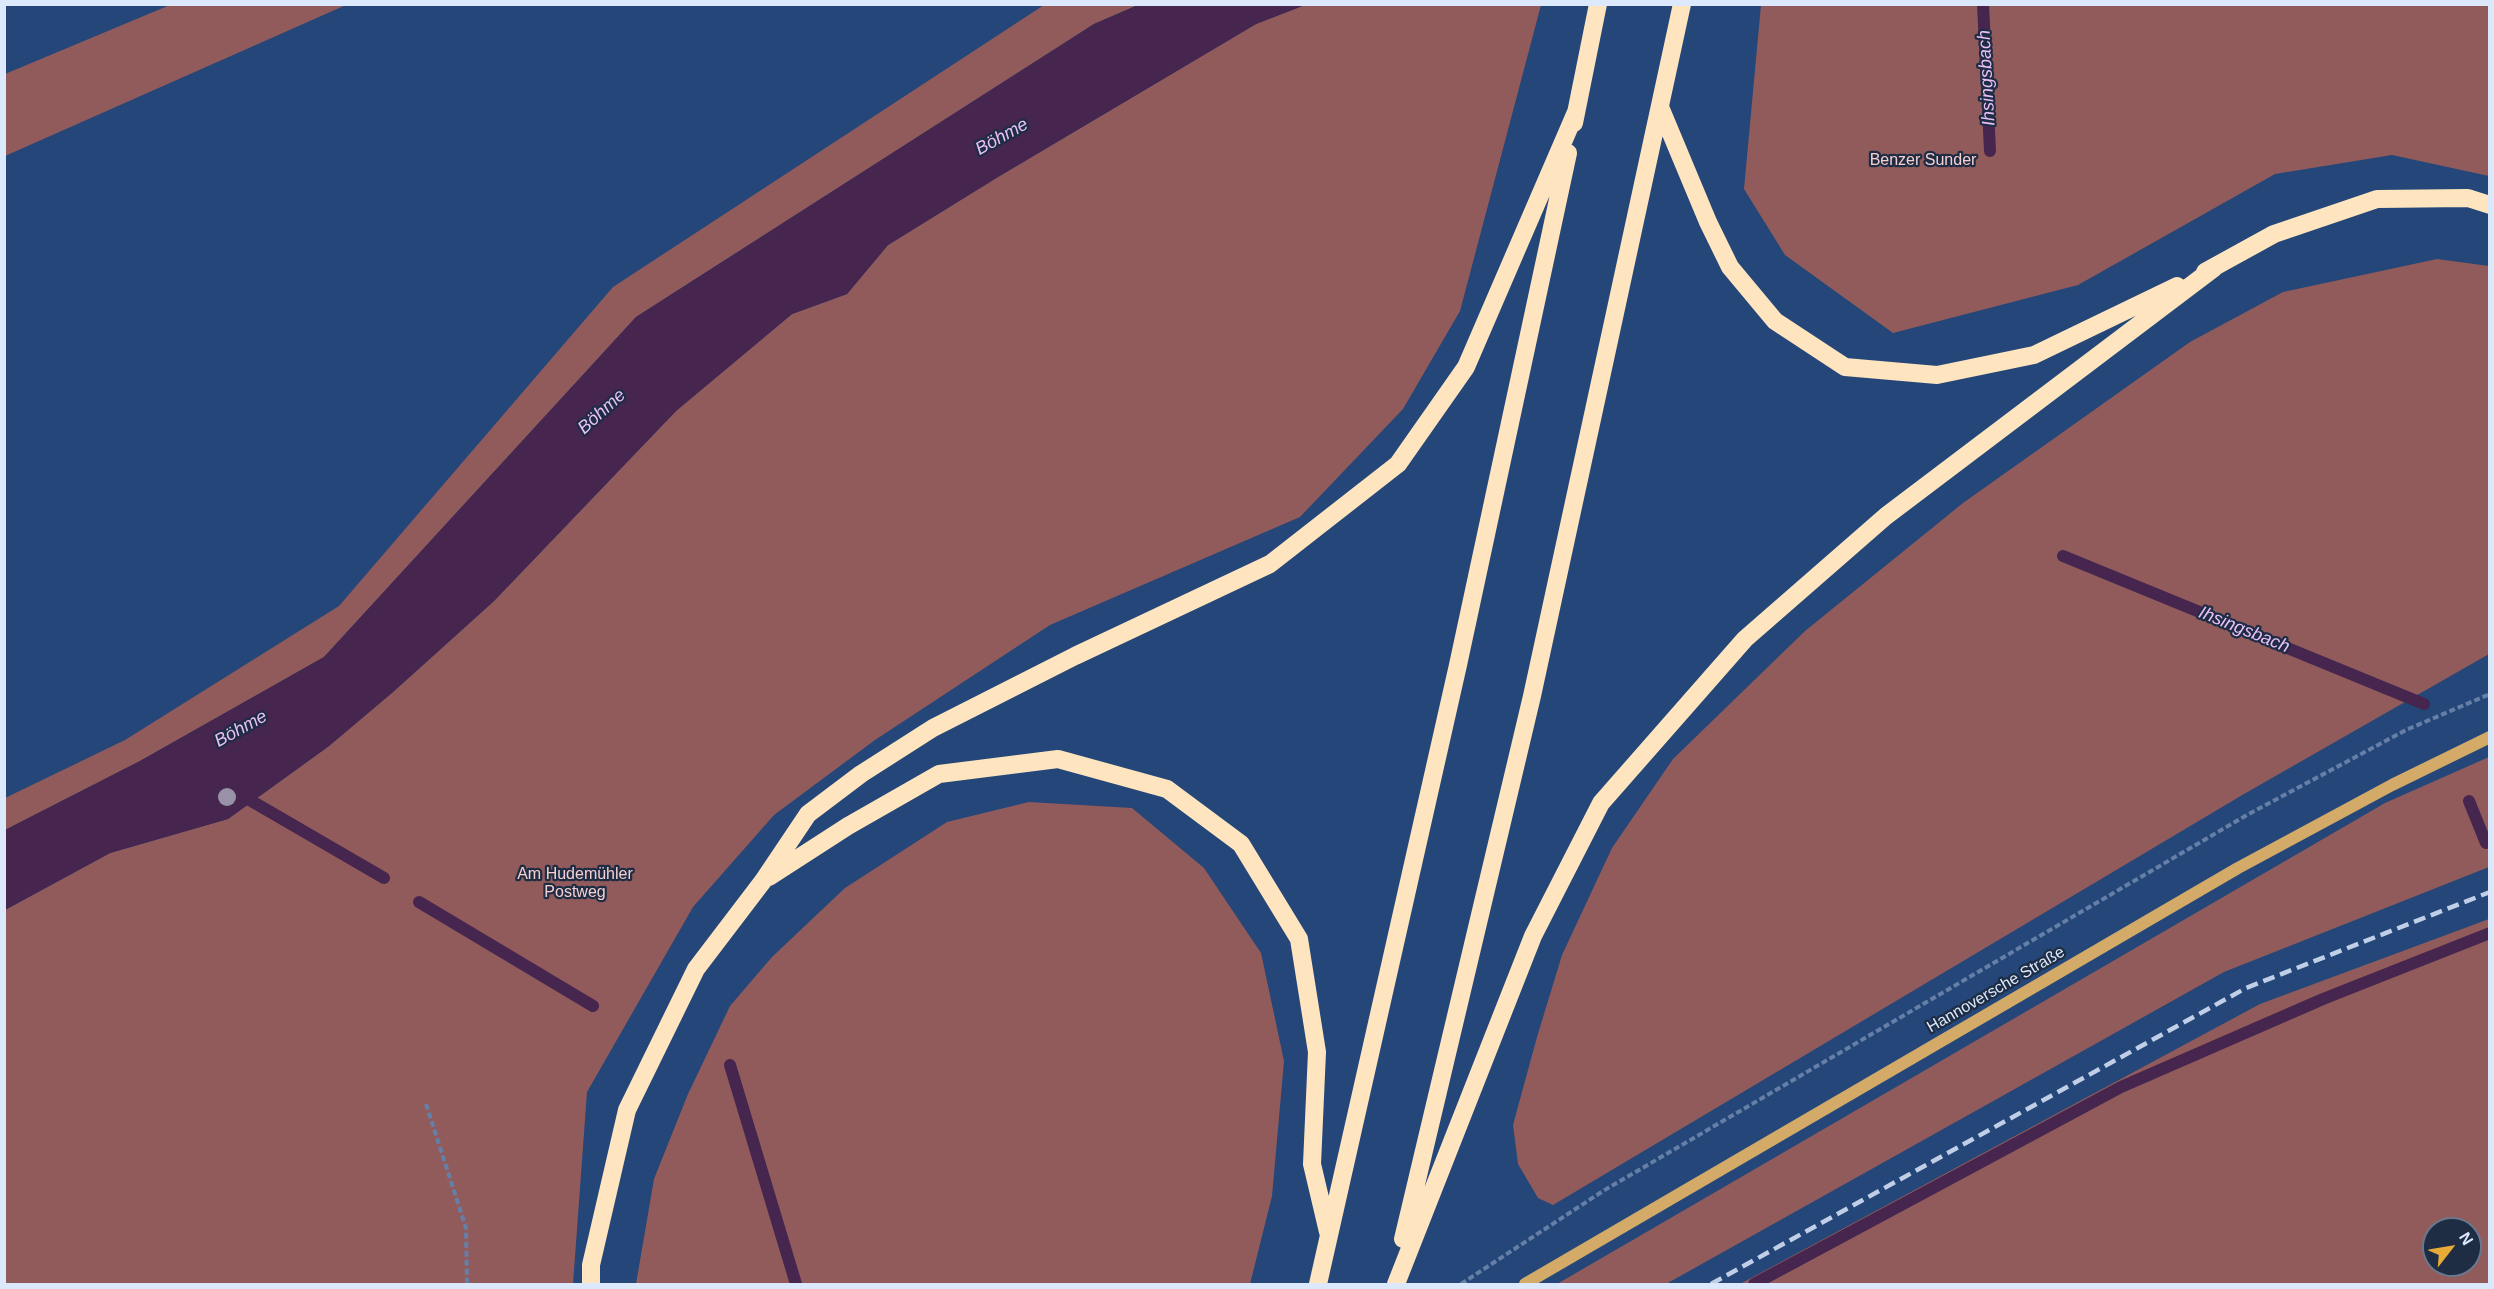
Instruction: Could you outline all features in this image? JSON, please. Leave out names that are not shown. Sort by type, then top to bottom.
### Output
[{"type":"highway","points":[[1318,1284],[1458,664],[1598,4]]},
{"type":"highway","points":[[1394,1284],[1532,696],[1682,4]]},
{"type":"highway","points":[[1660,107],[1708,222],[1730,267],[1775,321],[1845,367],[1937,375],[2034,355],[2214,268],[2274,234],[2378,199],[2468,198],[2490,205]]},
{"type":"highway","points":[[591,1284],[591,1266],[627,1110],[696,969],[763,882],[808,814],[870,768],[933,728],[1075,656],[1270,564],[1398,464],[1466,367],[1576,112]]},
{"type":"highway","points":[[1394,1284],[1533,936],[1601,803],[1745,639],[1886,516],[2214,268]]},
{"type":"highway","points":[[763,882],[848,826],[939,774],[1058,759],[1167,789],[1242,844],[1299,939],[1317,1052],[1312,1164],[1329,1237]]},
{"type":"main road","name":"Hannoversche Straße","points":[[1526,1284],[2238,868],[2391,785],[2490,737]]},
{"type":"path","points":[[1461,1284],[1603,1191],[2247,815],[2406,730],[2490,694]]},
{"type":"path","points":[[426,1104],[466,1228],[467,1284]]},
{"type":"green space","points":[[170,5],[346,5],[5,156],[5,74]]},
{"type":"green space","points":[[1044,5],[1138,5],[1094,24],[636,317],[324,657],[140,761],[5,830],[5,798],[125,740],[339,606],[613,287]]},
{"type":"green space","name":"Am Hudemühler Postweg","points":[[1305,5],[1541,5],[1460,311],[1403,409],[1300,517],[1050,625],[875,740],[774,815],[693,907],[587,1092],[573,1284],[5,1284],[5,910],[110,853],[228,819],[329,746],[393,692],[494,601],[676,411],[792,314],[847,294],[888,245],[1256,24]]},
{"type":"green space","name":"Benzer Sunder","points":[[1761,5],[2489,5],[2489,176],[2392,155],[2275,174],[2078,285],[1893,333],[1785,255],[1744,189]]},
{"type":"green space","points":[[2437,259],[2489,266],[2489,654],[2244,794],[1553,1205],[1538,1198],[1518,1164],[1513,1125],[1562,955],[1612,848],[1673,759],[1805,631],[1963,503],[2190,342],[2283,292]]},
{"type":"green space","points":[[2489,757],[2489,867],[2224,972],[1666,1284],[1557,1284],[2385,803]]},
{"type":"green space","points":[[1029,802],[1132,808],[1204,868],[1261,953],[1284,1061],[1272,1196],[1250,1284],[636,1284],[654,1179],[688,1094],[730,1006],[772,957],[845,888],[947,822]]},
{"type":"green space","points":[[2489,919],[2489,1284],[1740,1284],[2260,1004]]},
{"type":"water","name":"Böhme","points":[[1138,5],[1305,5],[1256,24],[888,245],[847,294],[792,314],[676,411],[494,601],[393,692],[329,746],[228,819],[110,853],[5,910],[5,830],[140,761],[324,657],[636,317],[1094,24]]},
{"type":"waterway","name":"Ihsingsbach","points":[[1983,4],[1990,151]]},
{"type":"waterway","name":"Ihsingsbach","points":[[2063,556],[2424,704]]},
{"type":"waterway","points":[[243,792],[248,799],[384,878]]},
{"type":"waterway","name":"Ihsingsbach","points":[[2469,801],[2486,843]]},
{"type":"waterway","points":[[419,902],[593,1006]]},
{"type":"waterway","points":[[1754,1284],[2121,1087],[2323,999],[2490,933]]},
{"type":"waterway","points":[[730,1065],[796,1284]]},
{"type":"railway","points":[[1711,1284],[2246,988],[2490,892]]}]
